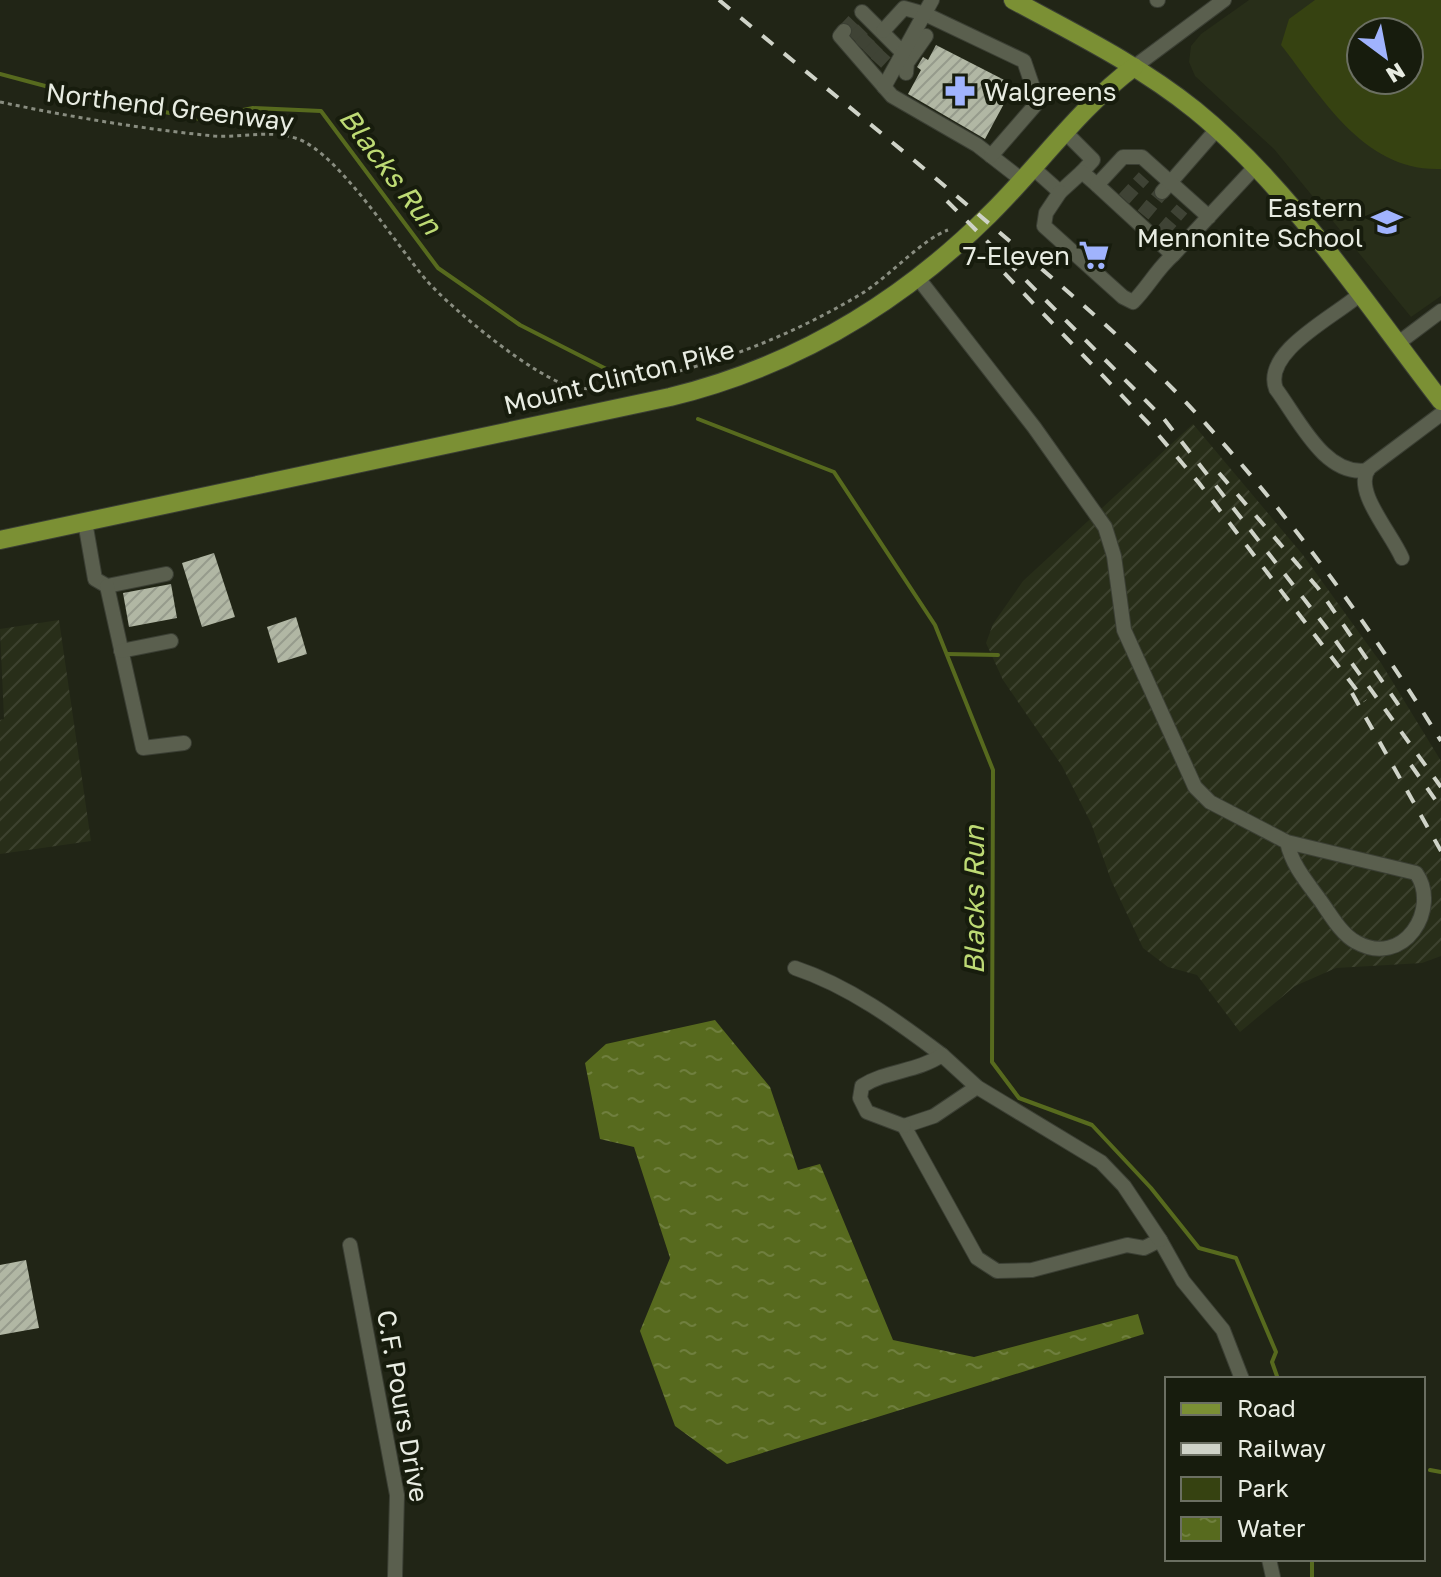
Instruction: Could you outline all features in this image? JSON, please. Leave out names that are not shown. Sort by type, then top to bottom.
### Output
[{"type":"main road","points":[[1026,3],[1134,67],[1217,129],[1256,166],[1441,401]]},
{"type":"main road","name":"Mount Clinton Pike","points":[[0,540],[706,387],[810,347],[860,319],[918,278],[959,242],[1134,67]]},
{"type":"street","points":[[888,41],[924,16],[932,0]]},
{"type":"street","name":"Mount Clinton Pike","points":[[1134,67],[1224,0]]},
{"type":"street","points":[[888,92],[888,41],[904,8],[1024,61],[1038,102],[991,156]]},
{"type":"street","points":[[888,41],[907,63],[926,36],[924,16]]},
{"type":"street","points":[[888,41],[926,36]]},
{"type":"street","points":[[859,51],[888,92],[991,156],[1060,192]]},
{"type":"street","points":[[1166,187],[1217,129]]},
{"type":"street","points":[[1066,133],[1093,160],[1060,192],[1046,213],[1044,226],[1123,297],[1133,302],[1146,289],[1157,270],[1256,166]]},
{"type":"street","points":[[1097,185],[1123,157],[1142,157],[1148,172],[1186,204],[1209,217]]},
{"type":"street","points":[[1082,172],[1140,218],[1173,255]]},
{"type":"street","points":[[918,278],[1025,415],[1105,527],[1114,556],[1124,630],[1195,787],[1210,802],[1287,842],[1416,873],[1429,889],[1431,900],[1430,915],[1423,929],[1414,940],[1392,948],[1375,949],[1352,940],[1291,860],[1287,842]]},
{"type":"street","points":[[1359,295],[1286,350],[1275,365],[1273,377],[1276,389],[1331,461],[1346,470],[1368,470]]},
{"type":"street","points":[[1397,344],[1441,311]]},
{"type":"street","points":[[1402,558],[1388,528],[1364,494],[1363,480],[1368,470],[1441,414]]},
{"type":"street","points":[[85,522],[95,579],[107,586],[166,574]]},
{"type":"street","points":[[107,586],[143,748],[184,743]]},
{"type":"street","points":[[121,651],[171,641]]},
{"type":"street","points":[[795,968],[827,979],[904,1026],[977,1087],[1101,1162],[1124,1186],[1183,1281],[1223,1330],[1241,1377]]},
{"type":"street","points":[[942,1055],[927,1065],[874,1078],[862,1086],[860,1098],[867,1112],[904,1126],[934,1116],[977,1087]]},
{"type":"street","points":[[904,1126],[977,1258],[988,1267],[1009,1272],[1032,1270],[1127,1245],[1144,1248],[1160,1240]]},
{"type":"street","name":"C.F. Pours Drive","points":[[350,1245],[397,1495],[395,1577]]},
{"type":"path","name":"Northend Greenway","points":[[0,102],[153,129],[217,136],[274,135],[299,139],[320,152],[345,178],[449,305],[549,377],[572,386],[596,390],[678,372],[743,352],[796,331],[864,292],[947,229],[959,242]]},
{"type":"shaded area","name":"Eastern Mennonite School","points":[[1249,0],[1441,0],[1441,296],[1411,317],[1274,149],[1195,76],[1189,62],[1191,46],[1201,34]]},
{"type":"shaded area","points":[[1193,424],[1303,555],[1381,663],[1441,761],[1441,956],[1422,963],[1336,968],[1295,986],[1240,1032],[1197,975],[1168,967],[1143,948],[1111,880],[1091,823],[1062,766],[1003,680],[986,643],[993,624],[1023,581]]},
{"type":"shaded area","points":[[59,620],[91,841],[0,854],[0,720],[4,719],[0,629]]},
{"type":"green space","points":[[1315,0],[1441,0],[1441,169],[1414,167],[1389,158],[1367,145],[1329,108],[1281,45],[1289,19]]},
{"type":"water","points":[[715,1020],[770,1087],[798,1170],[820,1164],[893,1340],[974,1357],[1138,1314],[1144,1334],[727,1464],[675,1426],[640,1331],[670,1258],[634,1147],[600,1139],[585,1063],[606,1044]]},
{"type":"building","name":"Walgreens","points":[[936,45],[1014,85],[985,139],[908,94],[921,70],[917,67],[923,57],[928,60]]},
{"type":"building","points":[[214,553],[235,617],[202,627],[182,563]]},
{"type":"building","points":[[171,584],[177,618],[129,627],[123,593]]},
{"type":"building","points":[[296,617],[307,654],[278,663],[267,627]]},
{"type":"building","points":[[26,1260],[39,1328],[0,1335],[0,1265]]},
{"type":"waterway","name":"Blacks Run","points":[[0,74],[79,95],[200,119],[253,108],[321,111],[438,268],[520,325],[622,377]]},
{"type":"waterway","name":"Blacks Run","points":[[698,419],[834,472],[935,625],[993,770],[992,1062],[1019,1098],[1092,1125],[1151,1188],[1199,1248],[1236,1258],[1276,1352],[1272,1362],[1277,1377]]},
{"type":"waterway","points":[[947,654],[998,655]]},
{"type":"waterway","points":[[1430,1470],[1441,1472]]},
{"type":"waterway","name":"Blacks Run","points":[[1312,1561],[1312,1577]]},
{"type":"tunnel","points":[[844,31],[862,12]]},
{"type":"tunnel","points":[[853,39],[865,27]]},
{"type":"tunnel","points":[[860,47],[872,34]]},
{"type":"tunnel","points":[[868,55],[880,43]]},
{"type":"tunnel","points":[[876,63],[887,51]]},
{"type":"tunnel","points":[[1124,199],[1144,177]]},
{"type":"tunnel","points":[[1143,215],[1162,192]]},
{"type":"tunnel","points":[[1162,232],[1182,209]]},
{"type":"railway","points":[[719,0],[1004,236],[1177,393],[1263,490],[1326,570],[1441,741]]},
{"type":"railway","points":[[947,201],[1164,419],[1325,626],[1441,787]]},
{"type":"railway","points":[[985,253],[1150,425],[1199,483],[1365,701]]},
{"type":"railway","points":[[1219,473],[1318,588],[1404,713]]},
{"type":"railway","points":[[1352,693],[1441,851]]},
{"type":"railway","points":[[1411,765],[1441,808]]},
{"type":"place","name":"Walgreens","points":[[960,91]]},
{"type":"place","name":"Eastern Mennonite School","points":[[1387,222]]},
{"type":"place","name":"7-Eleven","points":[[1094,255]]}]
